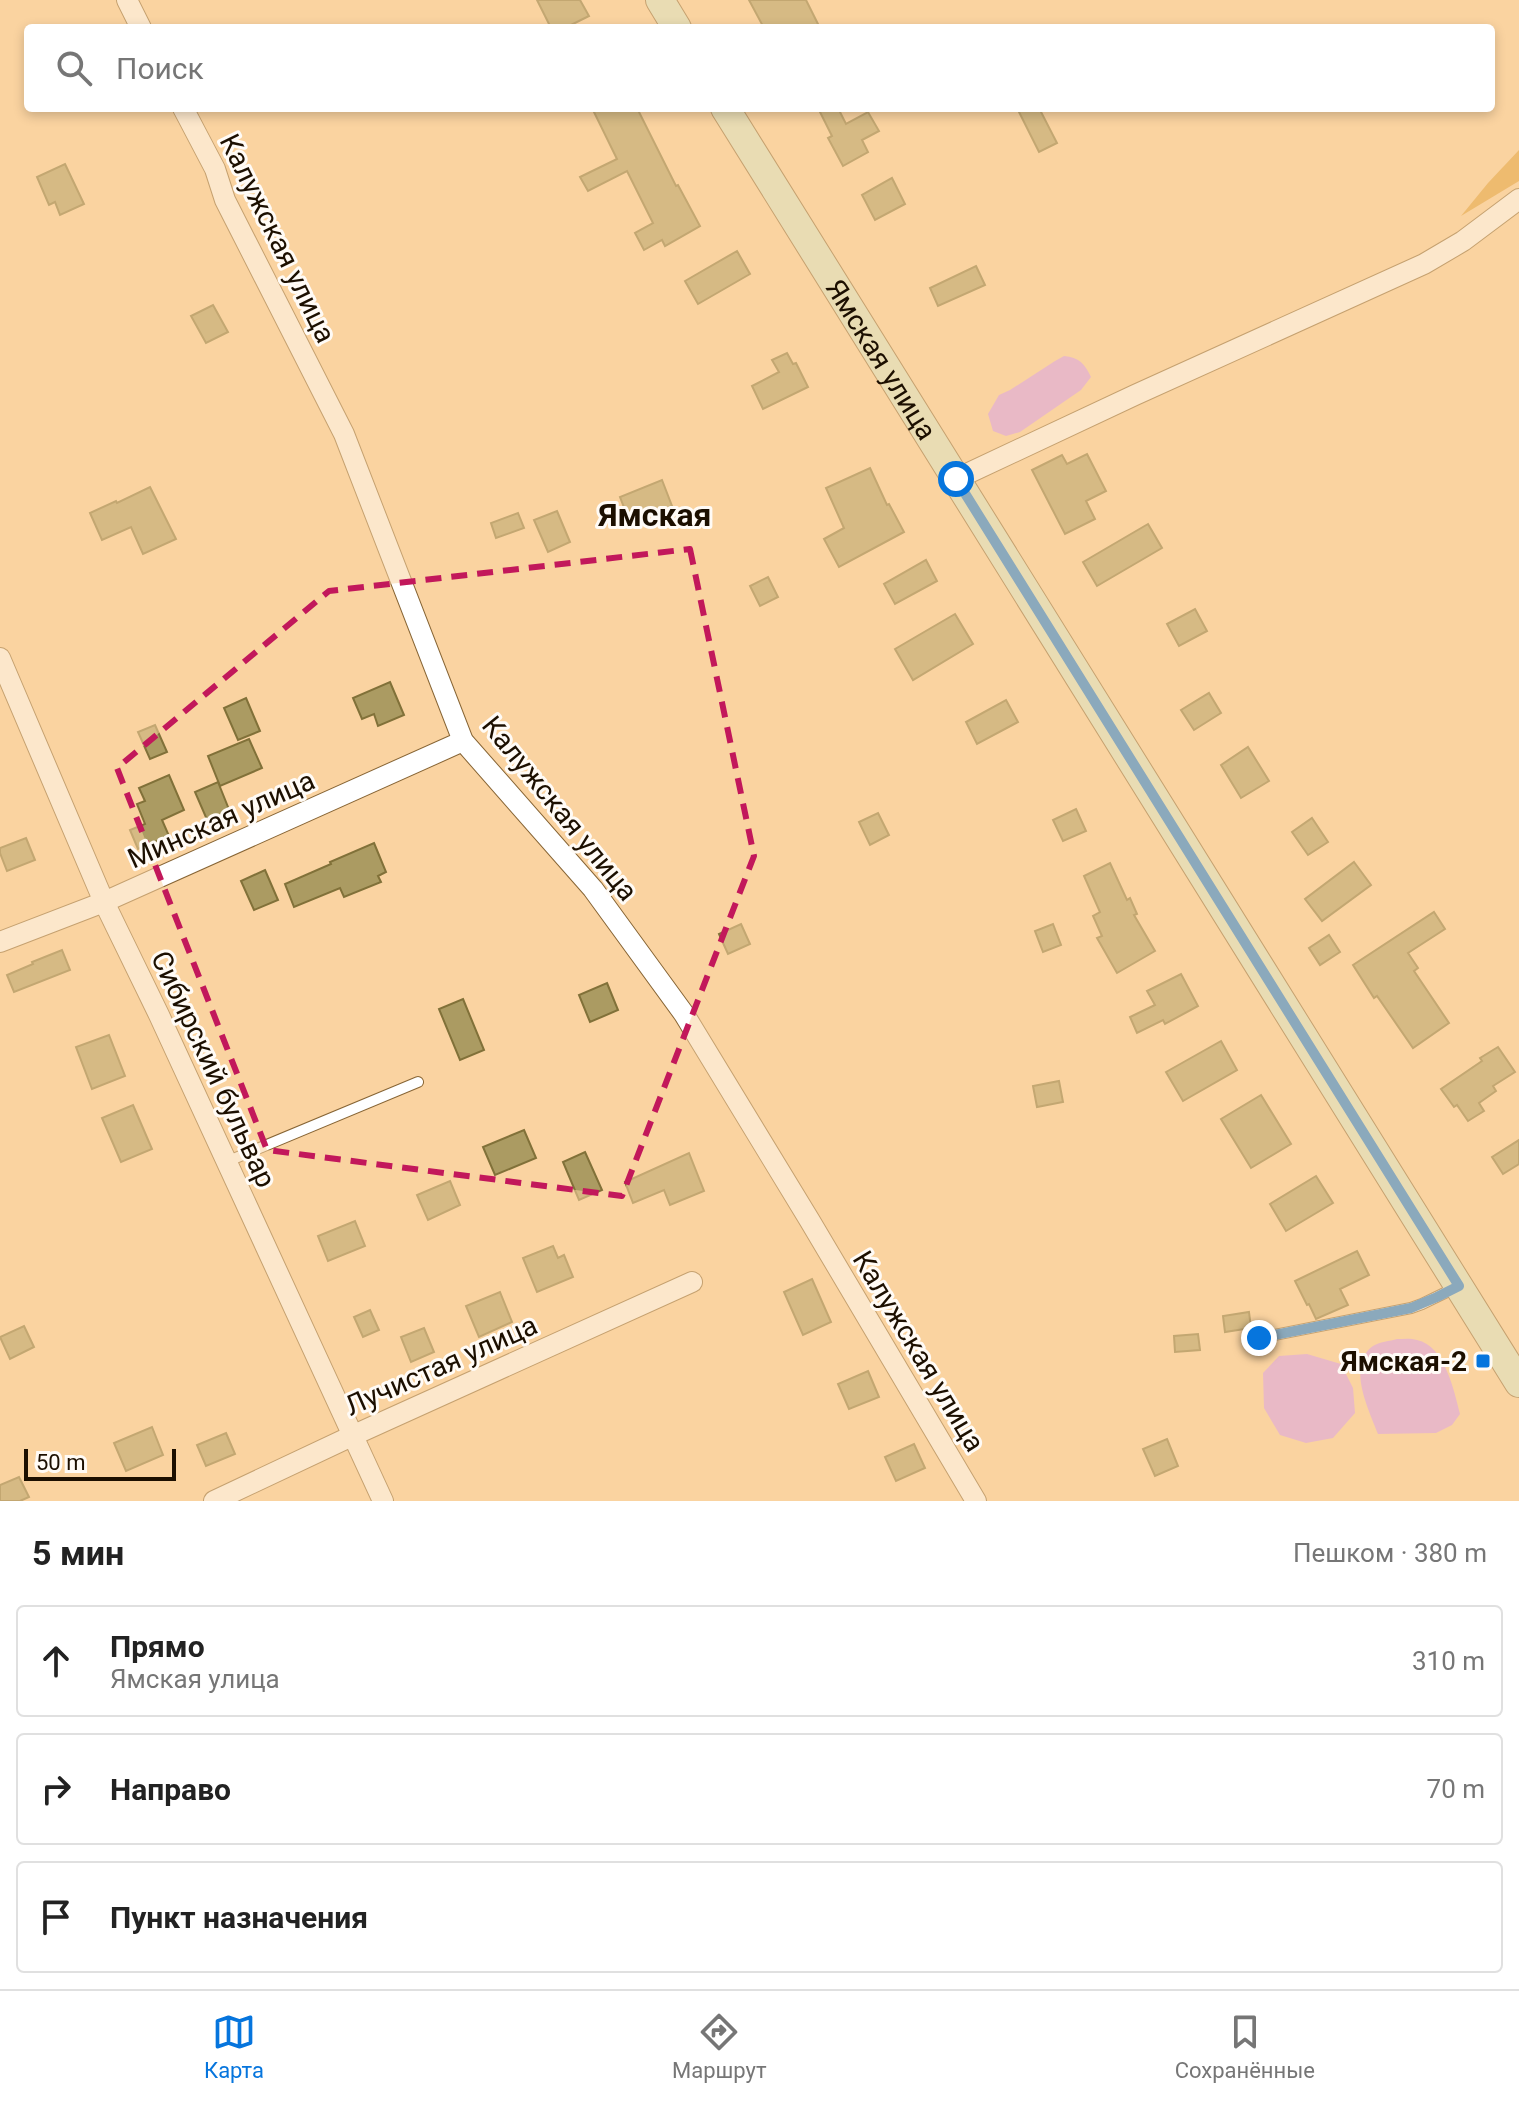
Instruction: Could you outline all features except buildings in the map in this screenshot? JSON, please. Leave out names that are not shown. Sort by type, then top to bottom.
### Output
[{"type":"main road","points":[[660,0],[675,24]]},
{"type":"main road","name":"Ямская улица","points":[[727,112],[1519,1383]]},
{"type":"street","points":[[127,0],[139,24]]},
{"type":"street","name":"Калужская улица","points":[[185,112],[215,169],[225,200],[344,434],[463,741],[593,889],[684,1014],[976,1501]]},
{"type":"street","points":[[956,479],[1424,264],[1463,241],[1519,199]]},
{"type":"street","name":"Сибирский бульвар","points":[[0,658],[104,902],[383,1501]]},
{"type":"street","name":"Минская улица","points":[[0,942],[104,902],[463,741]]},
{"type":"street","name":"Лучистая улица","points":[[214,1501],[692,1282]]},
{"type":"lane","points":[[226,1162],[418,1082]]},
{"type":"lane","points":[[1259,1338],[1411,1308],[1459,1286]]},
{"type":"highlighted area","points":[[690,549],[754,856],[622,1196],[267,1150],[117,768],[329,591]]},
{"type":"shaded area","points":[[1519,150],[1519,181],[1461,216],[1488,183]]},
{"type":"shaded area","points":[[1064,356],[1078,360],[1089,372],[1091,377],[1081,390],[1020,432],[1006,436],[993,431],[988,414],[999,395]]},
{"type":"shaded area","points":[[1397,1339],[1415,1339],[1427,1344],[1441,1360],[1460,1414],[1452,1425],[1436,1433],[1378,1434],[1365,1401],[1361,1364],[1373,1346]]},
{"type":"shaded area","points":[[1307,1354],[1341,1364],[1353,1388],[1355,1413],[1333,1438],[1306,1443],[1280,1435],[1264,1408],[1263,1373],[1279,1356]]},
{"type":"place","name":"Ямская-2","points":[[1483,1361]]},
{"type":"district","name":"Ямская","points":[[655,515]]},
{"type":"route","points":[[956,479],[1459,1286],[1411,1308],[1259,1338]]}]
